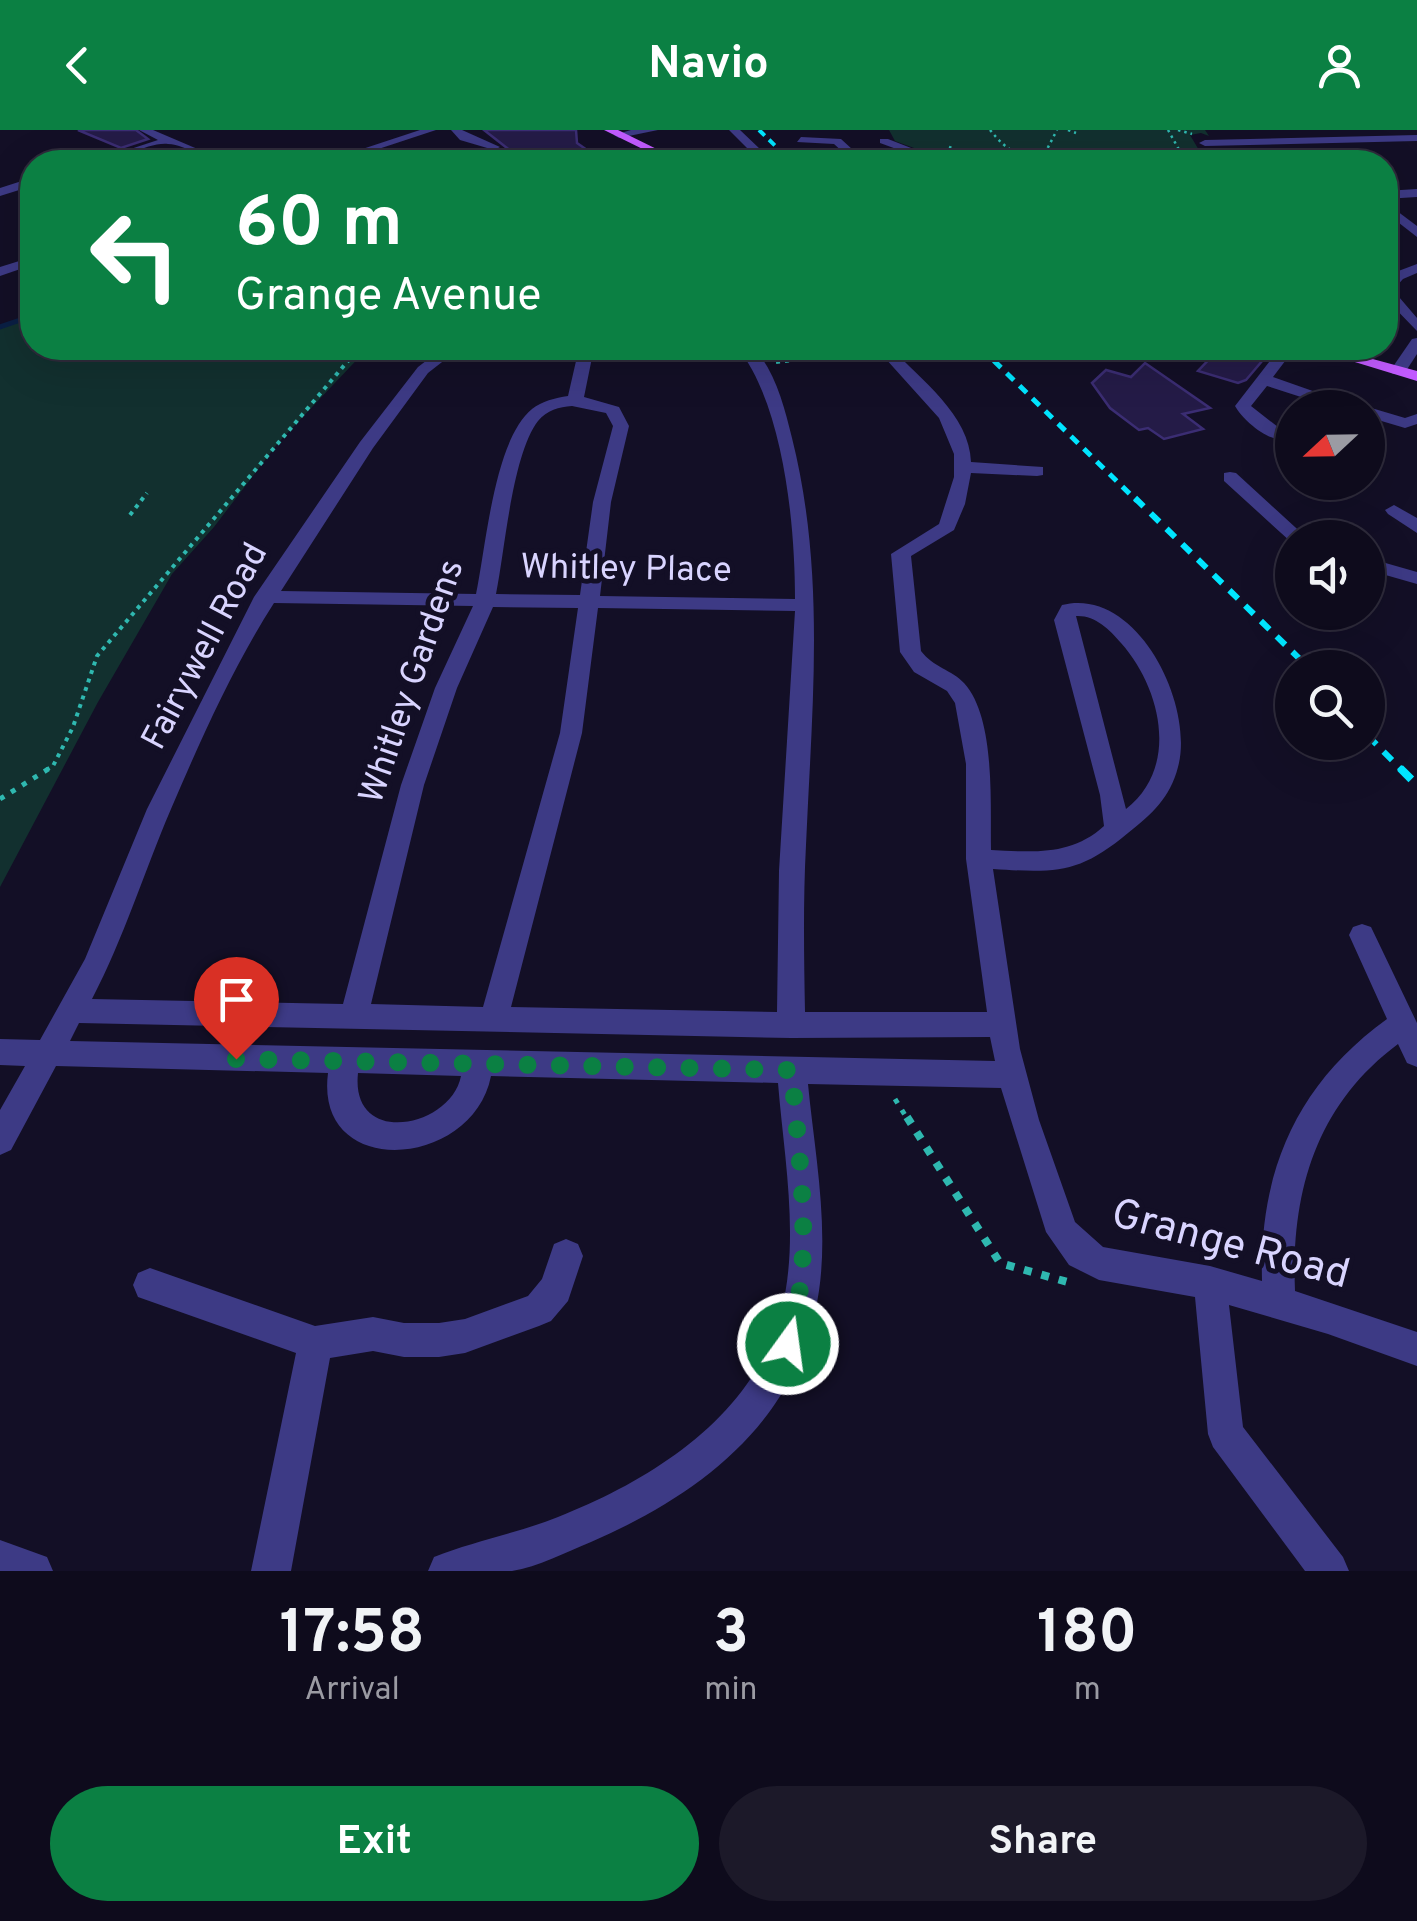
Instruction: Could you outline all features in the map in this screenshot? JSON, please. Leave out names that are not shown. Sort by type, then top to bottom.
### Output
[{"type":"main road","points":[[614,133],[648,150]]},
{"type":"main road","points":[[1359,360],[1417,376]]},
{"type":"street","points":[[144,130],[193,150]]},
{"type":"street","points":[[456,130],[464,138],[494,148]]},
{"type":"street","points":[[614,133],[653,130]]},
{"type":"street","points":[[734,130],[754,150]]},
{"type":"street","points":[[363,150],[418,131]]},
{"type":"street","points":[[1205,145],[1417,138]]},
{"type":"street","points":[[887,139],[913,150]]},
{"type":"street","points":[[135,150],[168,140]]},
{"type":"street","points":[[802,140],[837,141],[847,150]]},
{"type":"street","points":[[1330,140],[1342,150]]},
{"type":"street","points":[[1398,304],[1417,327]]},
{"type":"street","points":[[1398,371],[1417,342]]},
{"type":"street","name":"Fairywell Road","points":[[0,1140],[110,934],[174,774],[264,597],[406,392],[434,360]]},
{"type":"street","points":[[345,1060],[342,1086],[348,1110],[365,1129],[392,1137],[429,1130],[460,1110],[489,1064],[501,1020],[501,987],[559,786],[583,666],[594,535],[622,422],[606,406],[575,401],[584,360]]},
{"type":"street","points":[[753,360],[792,472],[808,604],[806,693],[791,896],[791,1026]]},
{"type":"street","points":[[894,360],[947,416],[960,444],[964,467],[1026,476]]},
{"type":"street","points":[[1275,431],[1245,412],[1244,402],[1277,360]]},
{"type":"street","points":[[1262,379],[1297,390]]},
{"type":"street","name":"Whitley Gardens","points":[[354,1017],[414,781],[485,600],[504,497],[530,420],[544,408],[575,401]]},
{"type":"street","points":[[1385,417],[1406,423],[1417,419]]},
{"type":"street","name":"Grange Road","points":[[964,467],[960,493],[946,527],[908,547],[900,562],[911,652],[922,667],[960,691],[966,702],[978,764],[978,859],[1001,1024],[1011,1075],[1056,1221],[1068,1240],[1100,1263],[1210,1284],[1417,1349]]},
{"type":"street","points":[[1230,477],[1278,520]]},
{"type":"street","points":[[1394,510],[1417,528]]},
{"type":"street","points":[[1385,569],[1417,578]]},
{"type":"street","name":"Whitley Place","points":[[264,597],[808,604]]},
{"type":"street","points":[[978,859],[1065,859],[1099,846],[1140,812],[1159,786],[1170,746],[1169,716],[1158,683],[1129,638],[1100,612],[1080,607],[1069,610],[1064,620],[1112,794],[1117,828]]},
{"type":"street","points":[[1362,935],[1417,1054]]},
{"type":"street","points":[[72,1011],[791,1026],[1001,1024]]},
{"type":"street","points":[[312,1061],[324,1017]]},
{"type":"street","points":[[1280,1303],[1276,1260],[1279,1220],[1296,1148],[1337,1080],[1402,1024]]},
{"type":"street","points":[[753,1025],[753,1070]]},
{"type":"street","points":[[829,1026],[831,1071]]},
{"type":"street","points":[[0,1052],[1011,1075]]},
{"type":"street","points":[[448,1571],[543,1540],[650,1493],[712,1451],[759,1398],[788,1344],[801,1290],[803,1255],[792,1070]]},
{"type":"street","points":[[150,1284],[315,1343],[373,1334],[404,1340],[439,1340],[485,1329],[546,1304],[556,1289],[566,1256]]},
{"type":"street","points":[[1210,1284],[1226,1434],[1329,1571]]},
{"type":"street","points":[[270,1571],[315,1343]]},
{"type":"path","points":[[990,130],[1006,150]]},
{"type":"path","points":[[1068,130],[1078,132],[1074,130]]},
{"type":"path","points":[[948,146],[959,150]]},
{"type":"path","points":[[0,799],[53,766],[73,727],[97,656],[349,360]]},
{"type":"path","points":[[130,515],[147,493]]},
{"type":"path","points":[[887,1072],[890,1091],[1000,1263],[1087,1287],[1100,1263]]},
{"type":"green space","points":[[889,130],[1205,130],[1209,136],[1190,135],[1199,150],[919,150],[895,141]]},
{"type":"green space","points":[[20,320],[20,360],[357,360],[278,443],[214,527],[172,574],[98,702],[0,887],[0,327]]},
{"type":"building","points":[[78,130],[136,130],[148,139],[121,148]]},
{"type":"building","points":[[484,130],[576,130],[577,143],[587,150],[510,150]]},
{"type":"building","points":[[1209,360],[1263,360],[1246,380],[1238,383],[1198,371]]},
{"type":"building","points":[[1145,363],[1210,408],[1183,414],[1203,429],[1164,439],[1148,428],[1139,430],[1110,408],[1092,383],[1106,370],[1131,377]]},
{"type":"waterway","points":[[0,327],[20,320]]},
{"type":"railway","points":[[759,130],[780,150]]},
{"type":"railway","points":[[993,360],[1137,501]]},
{"type":"railway","points":[[1135,498],[1291,650]]},
{"type":"railway","points":[[1385,753],[1417,785]]},
{"type":"route","points":[[236,1059],[792,1070],[803,1255],[798,1314],[788,1344]]}]
